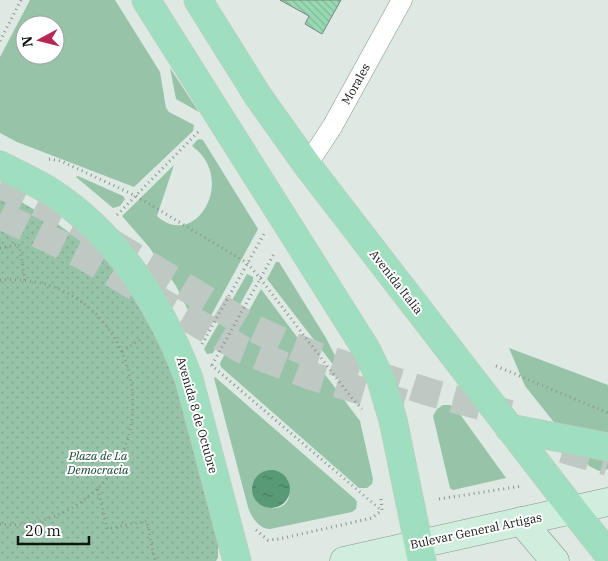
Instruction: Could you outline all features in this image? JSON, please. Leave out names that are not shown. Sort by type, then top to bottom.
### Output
[{"type":"main road","points":[[146,0],[366,349],[381,380],[393,420],[420,552]]},
{"type":"main road","name":"Avenida Italia","points":[[198,0],[258,96],[307,165],[608,554]]},
{"type":"main road","name":"Avenida 8 de Octubre","points":[[0,165],[50,192],[76,212],[97,231],[135,273],[151,298],[179,351],[189,379],[236,561]]},
{"type":"main road","points":[[509,428],[608,447]]},
{"type":"main road","name":"Bulevar General Artigas","points":[[344,561],[420,552],[521,522],[608,502]]},
{"type":"main road","points":[[521,522],[555,561]]},
{"type":"street","name":"Morales","points":[[307,165],[332,127],[402,0]]},
{"type":"path","points":[[0,41],[21,0]]},
{"type":"path","points":[[115,218],[201,129],[206,137]]},
{"type":"path","points":[[41,156],[49,160],[61,161],[136,196],[247,263],[362,410],[359,401]]},
{"type":"path","points":[[200,349],[265,231],[269,237]]},
{"type":"path","points":[[0,248],[19,244],[25,280]]},
{"type":"path","points":[[212,365],[277,248],[282,256]]},
{"type":"path","points":[[0,280],[25,280],[58,289],[78,299],[96,314],[111,331],[122,351],[128,366],[134,399],[132,424],[125,448],[113,470],[98,489],[78,505],[56,516],[32,523],[0,524]]},
{"type":"path","points":[[490,359],[496,367],[608,413]]},
{"type":"path","points":[[206,366],[212,365],[382,510],[381,498]]},
{"type":"path","points":[[439,499],[528,486]]},
{"type":"path","points":[[98,489],[107,529],[147,521],[155,561]]},
{"type":"green space","points":[[30,0],[115,0],[160,72],[166,108],[169,112],[194,125],[193,131],[134,187],[17,142],[0,133],[0,57],[15,28],[15,65],[65,65],[65,15],[22,15]]},
{"type":"green space","points":[[170,68],[199,112],[176,99]]},
{"type":"green space","points":[[200,139],[203,140],[258,229],[206,325],[202,329],[197,328],[176,286],[149,247],[122,216],[174,165],[157,216],[171,224],[185,224],[197,218],[206,206],[211,192],[211,176],[205,160],[192,146]]},
{"type":"green space","points":[[78,176],[123,196],[125,199],[120,206],[113,208],[76,177]]},
{"type":"green space","name":"Plaza de La Democracia","points":[[0,190],[51,219],[121,271],[175,372],[218,543],[218,557],[216,561],[0,561]]},
{"type":"green space","points":[[276,262],[279,262],[326,338],[348,384],[267,279]]},
{"type":"green space","points":[[247,274],[253,277],[253,281],[213,353],[207,354],[204,349]]},
{"type":"green space","points":[[261,289],[360,421],[373,479],[372,484],[367,488],[359,488],[221,367],[221,361]]},
{"type":"green space","points":[[509,348],[608,385],[608,469],[599,471],[589,466],[525,386]]},
{"type":"green space","points":[[214,378],[355,499],[357,502],[356,509],[352,512],[270,529],[259,525],[251,515],[248,507]],"holes":[[[267,470],[281,473],[288,480],[289,497],[287,502],[275,508],[261,505],[257,502],[255,478]]]},
{"type":"green space","points":[[443,405],[450,405],[457,410],[506,478],[453,490],[450,488],[433,416],[437,409]]},
{"type":"water","points":[[271,470],[285,475],[290,489],[285,503],[271,508],[257,503],[252,489],[257,475]]},
{"type":"building","points":[[280,0],[341,0],[322,34],[305,24],[309,16]]},
{"type":"tunnel","points":[[0,184],[80,224],[253,328],[290,345],[317,356],[432,393],[510,414]]},
{"type":"tunnel","points":[[0,215],[80,254],[243,350],[308,375],[407,404]]},
{"type":"tunnel","points":[[563,449],[608,462]]}]
